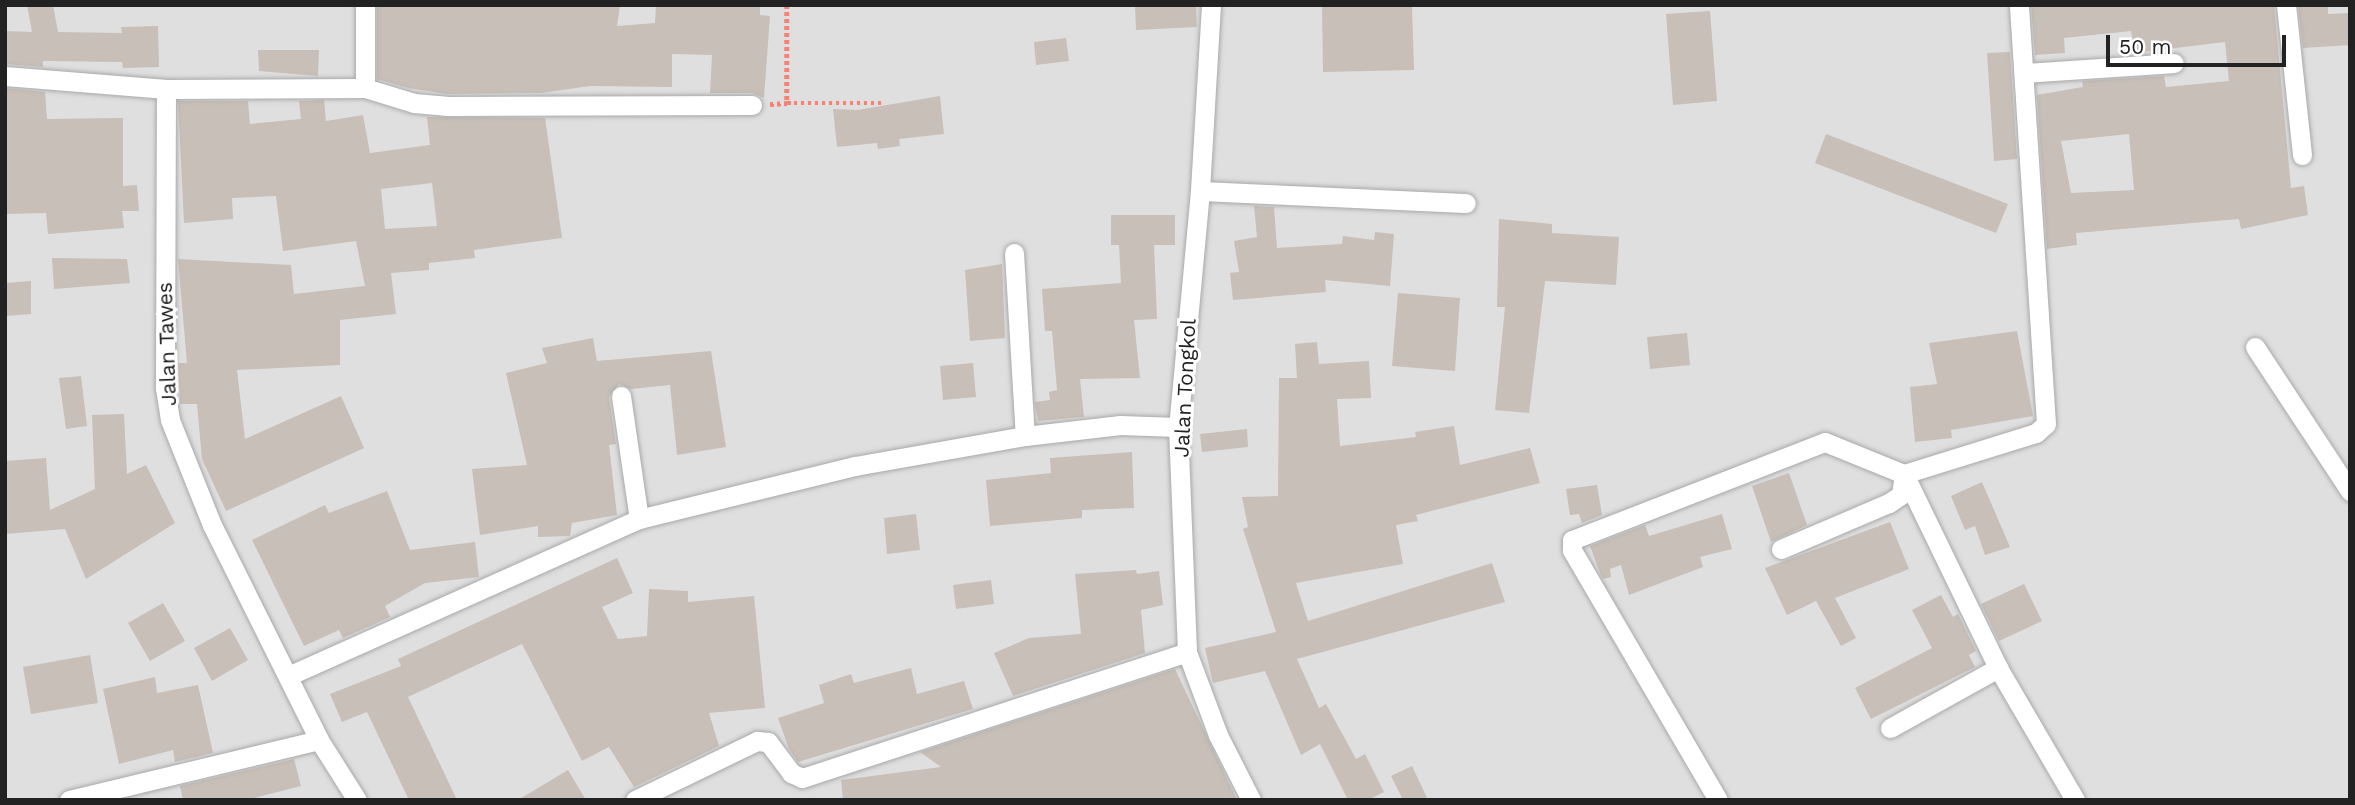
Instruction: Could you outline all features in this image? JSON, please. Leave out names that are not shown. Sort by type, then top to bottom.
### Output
[{"type":"street","points":[[365,5],[365,88]]},
{"type":"street","name":"Jalan Tongkol","points":[[1211,5],[1200,191],[1178,427],[1188,652],[1218,736],[1251,800]]},
{"type":"street","points":[[1718,800],[1572,550],[1572,540],[1814,443],[1825,442],[1904,474],[2036,433],[2046,424],[2019,5]]},
{"type":"street","points":[[2286,5],[2302,155]]},
{"type":"street","points":[[2024,73],[2174,63]]},
{"type":"street","points":[[5,76],[166,89],[365,88],[414,103],[446,106],[752,104]]},
{"type":"street","name":"Jalan Tawes","points":[[166,89],[165,388],[170,420],[212,525],[319,740],[356,800]]},
{"type":"street","points":[[1200,191],[1466,203]]},
{"type":"street","points":[[1014,253],[1025,436]]},
{"type":"street","points":[[2255,347],[2350,491]]},
{"type":"street","points":[[621,396],[639,519]]},
{"type":"street","points":[[288,676],[639,519],[855,466],[1025,436],[1119,425],[1178,427]]},
{"type":"street","points":[[1781,549],[1889,503],[1901,495],[1904,474]]},
{"type":"street","points":[[1904,474],[1998,668],[2075,800]]},
{"type":"street","points":[[635,800],[757,741],[768,742],[791,774],[802,778],[1188,652]]},
{"type":"street","points":[[1890,728],[1998,668]]},
{"type":"street","points":[[69,800],[319,740]]},
{"type":"path","points":[[788,5],[788,103],[881,103]]},
{"type":"shaded area","points":[[5,5],[2350,5],[2350,800],[5,800]]},
{"type":"building","points":[[27,5],[53,5],[58,32],[122,33],[121,27],[158,26],[159,67],[123,68],[122,62],[43,61],[43,67],[5,64],[5,31],[32,32]]},
{"type":"building","points":[[377,5],[620,5],[617,26],[655,23],[656,5],[760,5],[760,15],[770,16],[764,98],[752,93],[710,93],[712,55],[672,54],[672,87],[590,86],[541,93],[447,94],[408,88],[377,79]]},
{"type":"building","points":[[1135,5],[1196,5],[1197,27],[1136,30]]},
{"type":"building","points":[[1322,5],[1412,5],[1414,70],[1323,72]]},
{"type":"building","points":[[2031,5],[2274,5],[2291,188],[2304,186],[2308,215],[2241,229],[2239,219],[2076,233],[2077,245],[2047,249],[2037,95],[2083,87],[2082,81],[2164,76],[2166,87],[2229,81],[2225,42],[2135,53],[2131,31],[2064,38],[2065,53],[2035,55]],"holes":[[[2129,134],[2134,190],[2071,193],[2061,141]]]},
{"type":"building","points":[[2298,5],[2328,5],[2328,14],[2350,13],[2350,45],[2303,48]]},
{"type":"building","points":[[1710,11],[1717,101],[1673,105],[1666,14]]},
{"type":"building","points":[[1066,38],[1069,61],[1036,65],[1034,42]]},
{"type":"building","points":[[258,50],[319,50],[318,76],[259,71]]},
{"type":"building","points":[[2010,52],[2017,159],[1994,161],[1987,53]]},
{"type":"building","points":[[5,88],[45,92],[47,119],[123,118],[123,186],[137,185],[139,211],[122,211],[124,228],[48,234],[46,213],[5,214]]},
{"type":"building","points":[[940,96],[944,134],[899,139],[900,146],[878,149],[877,143],[837,147],[833,109],[858,110]]},
{"type":"building","points":[[324,100],[326,121],[363,115],[370,153],[430,145],[427,117],[545,118],[562,238],[474,250],[475,258],[429,263],[429,270],[391,273],[396,314],[340,320],[340,365],[237,370],[245,439],[341,396],[364,448],[226,511],[202,459],[197,404],[180,404],[178,363],[187,363],[178,259],[291,265],[294,294],[365,286],[356,241],[283,251],[276,196],[232,198],[233,219],[184,223],[178,101],[248,101],[250,124],[301,119],[299,101]],"holes":[[[432,183],[437,226],[385,229],[381,189]]]},
{"type":"building","points":[[1826,134],[2008,204],[1996,233],[1815,163]]},
{"type":"building","points":[[1254,206],[1274,207],[1277,248],[1342,244],[1343,236],[1374,240],[1375,232],[1394,234],[1390,286],[1325,280],[1326,292],[1233,300],[1230,273],[1239,272],[1234,241],[1257,237]]},
{"type":"building","points":[[1111,215],[1175,215],[1175,245],[1154,245],[1157,319],[1134,320],[1140,378],[1080,379],[1084,417],[1038,421],[1035,402],[1050,400],[1049,392],[1057,390],[1052,331],[1045,331],[1042,289],[1121,283],[1119,245],[1111,245]]},
{"type":"building","points":[[1499,219],[1552,224],[1552,233],[1619,237],[1616,285],[1545,281],[1529,413],[1495,410],[1505,307],[1497,307]]},
{"type":"building","points":[[52,258],[127,259],[130,283],[54,289]]},
{"type":"building","points":[[1002,264],[1005,338],[970,341],[965,270]]},
{"type":"building","points":[[31,281],[31,314],[5,316],[5,283]]},
{"type":"building","points":[[1398,293],[1460,298],[1455,371],[1392,366]]},
{"type":"building","points":[[2017,331],[2033,416],[1951,430],[1952,438],[1915,442],[1910,387],[1937,384],[1929,343]]},
{"type":"building","points":[[1687,333],[1690,365],[1650,369],[1647,337]]},
{"type":"building","points":[[593,338],[597,361],[711,351],[726,447],[677,455],[670,385],[631,389],[619,384],[609,397],[616,444],[609,445],[617,515],[572,523],[570,536],[538,537],[538,526],[480,535],[472,469],[527,465],[506,373],[547,363],[542,348]]},
{"type":"building","points":[[1317,342],[1319,364],[1369,361],[1371,398],[1337,399],[1340,446],[1416,437],[1415,432],[1454,426],[1460,465],[1530,448],[1540,483],[1416,515],[1418,521],[1396,525],[1403,564],[1296,583],[1308,621],[1492,563],[1505,602],[1297,659],[1319,708],[1326,704],[1356,759],[1365,754],[1384,792],[1368,800],[1348,800],[1320,744],[1301,755],[1265,671],[1213,683],[1205,648],[1276,632],[1243,529],[1248,527],[1242,497],[1278,496],[1279,378],[1297,378],[1295,344]]},
{"type":"building","points":[[973,363],[976,397],[943,400],[940,366]]},
{"type":"building","points":[[81,376],[87,426],[66,429],[59,378]]},
{"type":"building","points":[[124,414],[127,474],[146,465],[175,523],[86,579],[65,529],[5,534],[5,461],[46,458],[50,510],[95,489],[92,415]]},
{"type":"building","points":[[1247,429],[1248,447],[1202,452],[1200,434]]},
{"type":"building","points":[[1132,452],[1134,508],[1082,510],[1082,518],[990,526],[986,480],[1051,473],[1050,458]]},
{"type":"building","points":[[1789,473],[1807,525],[1771,542],[1752,486]]},
{"type":"building","points":[[1982,482],[2010,547],[1985,555],[1975,526],[1965,530],[1951,496]]},
{"type":"building","points":[[1597,485],[1602,515],[1582,523],[1579,514],[1570,515],[1566,489]]},
{"type":"building","points":[[387,491],[410,550],[475,542],[479,577],[425,583],[385,606],[390,617],[343,638],[339,630],[304,646],[252,540],[325,505],[329,513]]},
{"type":"building","points":[[916,514],[920,550],[887,554],[884,518]]},
{"type":"building","points":[[1722,514],[1732,549],[1700,557],[1703,567],[1629,595],[1621,565],[1610,569],[1611,577],[1603,579],[1590,546],[1645,525],[1649,536]]},
{"type":"building","points":[[1890,522],[1909,569],[1835,598],[1856,638],[1841,646],[1816,601],[1787,615],[1765,568]]},
{"type":"building","points":[[617,558],[633,593],[602,607],[618,639],[647,636],[649,589],[688,591],[688,602],[754,596],[765,708],[709,713],[719,746],[634,787],[609,747],[582,761],[522,644],[408,697],[457,800],[409,800],[367,712],[342,722],[330,694],[401,666],[398,659]]},
{"type":"building","points":[[1136,570],[1137,574],[1159,571],[1163,605],[1141,610],[1145,653],[1013,696],[994,653],[1029,638],[1081,634],[1075,574]]},
{"type":"building","points":[[991,580],[994,604],[956,609],[953,585]]},
{"type":"building","points":[[2024,584],[2042,621],[1999,641],[1981,604]]},
{"type":"building","points":[[1941,595],[1953,617],[1958,614],[1976,651],[1969,655],[1975,667],[1871,719],[1855,688],[1932,648],[1912,610]]},
{"type":"building","points":[[163,603],[185,641],[150,661],[128,623]]},
{"type":"building","points":[[230,628],[248,660],[212,681],[194,648]]},
{"type":"building","points":[[90,655],[98,703],[31,714],[23,667]]},
{"type":"building","points":[[911,668],[917,694],[964,681],[973,709],[798,762],[789,749],[778,718],[824,703],[819,685],[851,674],[854,683]]},
{"type":"building","points":[[1175,669],[1237,800],[843,800],[841,780],[941,767],[920,752]]},
{"type":"building","points":[[155,677],[157,693],[198,685],[213,753],[175,762],[173,750],[119,764],[103,689]]},
{"type":"building","points":[[294,759],[301,786],[246,800],[183,800],[180,786]]},
{"type":"building","points":[[1412,766],[1428,800],[1403,800],[1391,776]]},
{"type":"building","points":[[568,770],[586,800],[518,800]]}]
